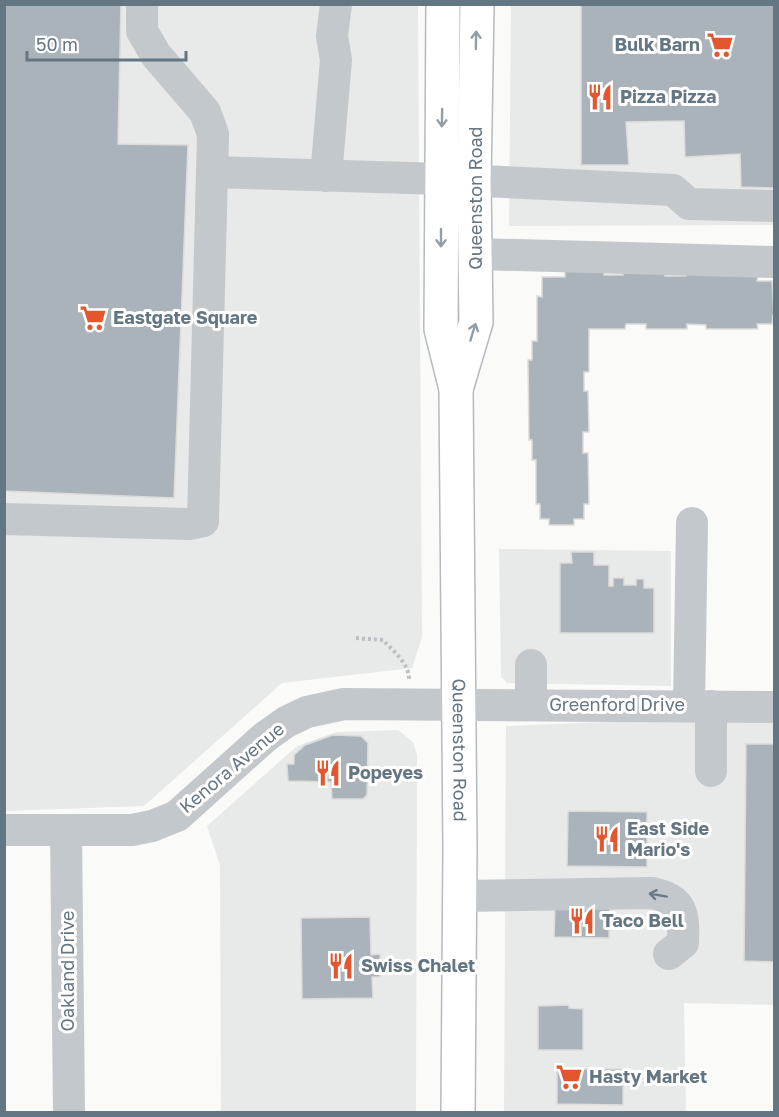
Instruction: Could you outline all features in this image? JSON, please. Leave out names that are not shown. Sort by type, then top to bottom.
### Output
[{"type":"main road","name":"Queenston Road","points":[[443,4],[441,329],[456,388],[460,705],[458,1113]]},
{"type":"main road","name":"Queenston Road","points":[[456,388],[476,322],[474,181],[477,4]]},
{"type":"street","points":[[4,519],[189,524],[203,521],[213,134],[205,112],[156,56],[142,31],[142,4]]},
{"type":"street","points":[[326,176],[336,60],[332,36],[336,4]]},
{"type":"street","points":[[213,172],[441,179],[673,190],[689,204],[774,206]]},
{"type":"street","points":[[476,254],[774,262]]},
{"type":"street","points":[[692,523],[700,706],[711,771]]},
{"type":"street","points":[[531,665],[531,705]]},
{"type":"street","name":"Kenora Avenue","points":[[4,830],[132,830],[152,826],[177,816],[266,736],[286,722],[307,712],[344,704],[460,705]]},
{"type":"street","name":"Greenford Drive","points":[[460,705],[774,707]]},
{"type":"street","name":"Oakland Drive","points":[[66,830],[69,1113]]},
{"type":"street","points":[[460,896],[652,893],[668,896],[678,907],[684,920],[683,943],[669,954]]},
{"type":"path","points":[[356,638],[383,640],[402,661],[409,672],[409,703]]},
{"type":"shaded area","points":[[4,5],[418,5],[422,637],[412,668],[282,683],[144,806],[5,811]]},
{"type":"shaded area","points":[[511,5],[774,5],[774,225],[509,226]]},
{"type":"shaded area","points":[[499,549],[671,551],[671,686],[507,683],[501,677]]},
{"type":"shaded area","points":[[673,719],[774,719],[774,1005],[684,1003],[686,1112],[504,1112],[506,726]]},
{"type":"shaded area","points":[[398,730],[413,742],[417,755],[416,1112],[221,1112],[220,865],[207,826],[297,746],[336,732]]},
{"type":"building","name":"Eastgate Square","points":[[4,4],[121,4],[118,144],[188,145],[174,498],[4,491]]},
{"type":"building","points":[[581,4],[774,4],[774,188],[741,187],[740,154],[685,157],[684,121],[626,122],[629,165],[581,165]]},
{"type":"building","points":[[623,270],[665,270],[665,276],[686,276],[686,270],[758,276],[757,281],[772,281],[774,315],[772,324],[757,324],[758,329],[706,329],[706,325],[687,324],[687,329],[646,329],[646,324],[626,324],[625,329],[589,329],[589,372],[584,372],[584,391],[588,391],[589,432],[583,432],[583,453],[588,453],[589,504],[584,504],[584,519],[574,519],[574,525],[549,525],[549,519],[540,519],[540,504],[536,504],[536,460],[532,460],[532,440],[529,440],[528,360],[532,360],[532,341],[537,341],[537,296],[542,297],[542,277],[565,277],[565,271],[604,271],[604,275],[623,275]]},
{"type":"building","points":[[571,552],[594,552],[594,565],[609,565],[609,586],[613,586],[613,578],[624,578],[624,585],[636,585],[636,579],[644,579],[644,588],[654,588],[654,633],[560,633],[560,563],[572,563]]},
{"type":"building","name":"Popeyes","points":[[333,735],[361,736],[368,743],[367,795],[363,799],[332,799],[331,782],[288,781],[287,764],[294,764],[294,755],[305,745]]},
{"type":"building","points":[[746,744],[774,744],[774,962],[744,961]]},
{"type":"building","name":"East Side Mario's","points":[[568,811],[647,812],[647,867],[567,866]]},
{"type":"building","name":"Taco Bell","points":[[610,905],[609,938],[554,937],[555,906]]},
{"type":"building","name":"Swiss Chalet","points":[[370,917],[371,955],[380,954],[380,977],[372,977],[373,998],[302,999],[301,918]]},
{"type":"building","points":[[569,1005],[569,1008],[583,1009],[583,1050],[538,1050],[538,1006]]},
{"type":"building","points":[[557,1069],[623,1069],[623,1105],[557,1104]]},
{"type":"place","name":"Bulk Barn","points":[[720,45]]},
{"type":"place","name":"Pizza Pizza","points":[[600,97]]},
{"type":"place","name":"Eastgate Square","points":[[93,318]]},
{"type":"place","name":"Popeyes","points":[[328,773]]},
{"type":"place","name":"East Side Mario's","points":[[607,839]]},
{"type":"place","name":"Taco Bell","points":[[582,921]]},
{"type":"place","name":"Swiss Chalet","points":[[341,966]]},
{"type":"place","name":"Hasty Market","points":[[569,1077]]}]
